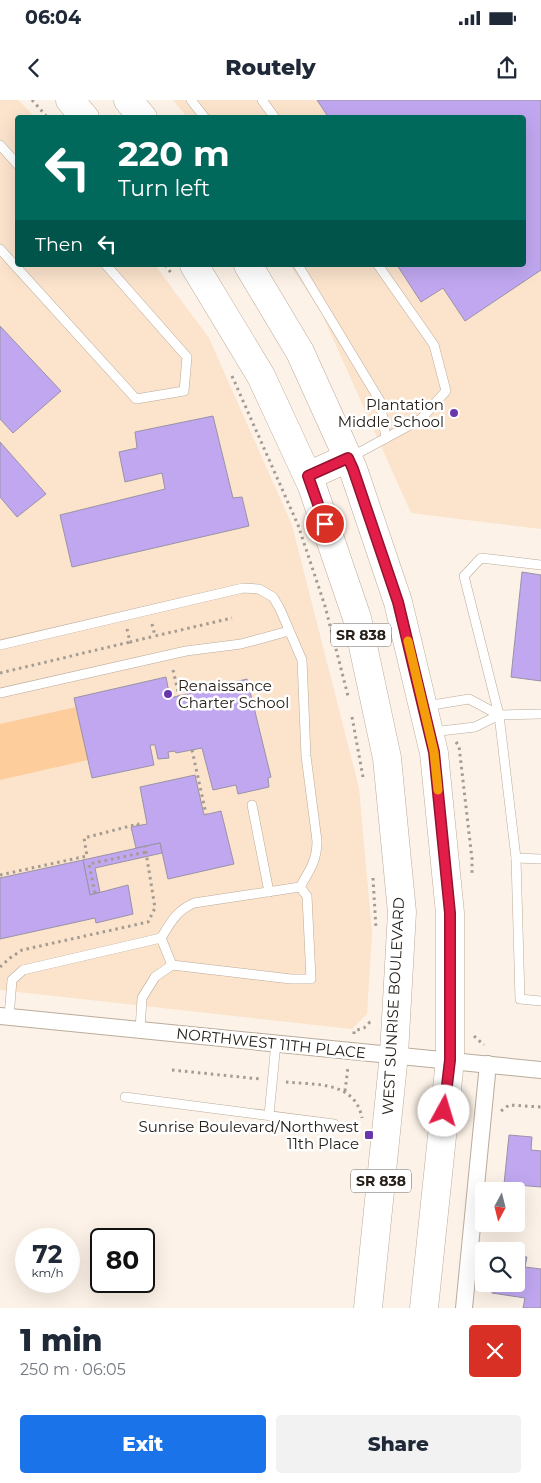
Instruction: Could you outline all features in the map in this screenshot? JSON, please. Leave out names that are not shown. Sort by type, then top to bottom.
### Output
[{"type":"highway","points":[[70,100],[83,115]]},
{"type":"highway","points":[[128,100],[140,115]]},
{"type":"highway","name":"SR 838","points":[[249,267],[300,352],[353,469],[398,602],[434,752],[450,913],[450,1060],[424,1308]]},
{"type":"highway","name":"WEST SUNRISE BOULEVARD","points":[[185,272],[261,376],[308,476],[357,618],[387,758],[402,912],[394,1054],[368,1308]]},
{"type":"highway","points":[[308,476],[348,458]]},
{"type":"street","name":"NORTHWEST 11TH PLACE","points":[[4,1017],[541,1070]]},
{"type":"street","points":[[464,1308],[488,1064]]},
{"type":"lane","points":[[191,100],[203,115]]},
{"type":"lane","points":[[262,100],[273,115]]},
{"type":"lane","points":[[0,145],[15,162]]},
{"type":"lane","points":[[0,249],[15,266]]},
{"type":"lane","points":[[16,267],[136,399],[184,391],[187,357],[108,267]]},
{"type":"lane","points":[[299,267],[380,401],[386,438]]},
{"type":"lane","points":[[348,458],[421,419],[446,391],[434,345],[379,267]]},
{"type":"lane","points":[[541,564],[481,558],[464,576],[499,715],[516,858],[520,999],[541,1001]]},
{"type":"lane","points":[[0,645],[244,588],[259,589],[274,597],[302,660],[306,756],[317,854],[300,887]]},
{"type":"lane","points":[[0,693],[186,651],[241,644],[289,631]]},
{"type":"lane","points":[[427,719],[470,699],[499,715]]},
{"type":"lane","points":[[427,719],[475,727],[499,715],[541,714]]},
{"type":"lane","points":[[252,805],[269,892]]},
{"type":"lane","points":[[516,858],[541,859]]},
{"type":"lane","points":[[4,1017],[12,980],[23,970],[161,938],[183,908],[194,903],[300,887]]},
{"type":"lane","points":[[140,1030],[142,998],[155,977],[172,965],[291,979],[311,979],[307,896],[300,887]]},
{"type":"lane","points":[[161,938],[172,965]]},
{"type":"lane","points":[[269,1115],[276,1043]]},
{"type":"lane","points":[[125,1097],[334,1124]]},
{"type":"path","points":[[32,100],[45,115]]},
{"type":"path","points":[[171,267],[185,272]]},
{"type":"path","points":[[230,374],[298,525],[326,606],[348,697]]},
{"type":"path","points":[[148,610],[155,636]]},
{"type":"path","points":[[124,616],[130,642]]},
{"type":"path","points":[[0,673],[232,618]]},
{"type":"path","points":[[173,670],[178,696]]},
{"type":"path","points":[[352,716],[364,783]]},
{"type":"path","points":[[192,750],[206,814]]},
{"type":"path","points":[[0,875],[87,856],[84,838],[138,824],[138,826]]},
{"type":"path","points":[[0,967],[22,950],[148,922],[155,908],[145,846]]},
{"type":"path","points":[[95,893],[89,864],[146,852]]},
{"type":"path","points":[[373,877],[376,936]]},
{"type":"path","points":[[370,1022],[371,1016]]},
{"type":"path","points":[[172,1070],[332,1086],[345,1091],[360,1108],[363,1120]]},
{"type":"path","points":[[483,1115],[497,1116],[501,1110],[509,1105],[541,1107]]},
{"type":"shaded area","name":"Renaissance Charter School","points":[[0,100],[18,100],[33,115],[15,115],[15,267],[156,267],[209,338],[292,525],[359,788],[372,933],[367,1014],[352,1029],[0,990]]},
{"type":"shaded area","name":"Plantation Middle School","points":[[173,100],[541,100],[541,529],[411,513],[321,312],[291,267],[526,267],[526,115],[185,115]]},
{"type":"shaded area","points":[[76,707],[88,760],[0,780],[0,724]]},
{"type":"building","points":[[317,100],[541,100],[541,270],[465,321],[443,288],[421,302],[398,267],[526,267],[526,115],[327,115]]},
{"type":"building","points":[[0,326],[61,391],[13,433],[0,419]]},
{"type":"building","points":[[213,416],[233,498],[242,497],[249,526],[72,567],[60,515],[165,489],[162,473],[125,482],[119,452],[137,448],[135,432]]},
{"type":"building","points":[[0,442],[46,494],[17,517],[0,497]]},
{"type":"building","points":[[522,572],[541,575],[541,681],[511,677]]},
{"type":"building","points":[[166,677],[170,698],[247,679],[271,777],[268,778],[269,787],[238,794],[236,785],[213,790],[202,748],[176,753],[175,751],[168,752],[169,758],[158,759],[155,745],[150,745],[154,765],[92,778],[74,698]]},
{"type":"building","points":[[195,775],[204,815],[221,811],[234,864],[168,879],[160,843],[136,848],[131,827],[147,824],[140,787]]},
{"type":"building","points":[[160,843],[162,853],[95,868],[100,892],[90,895],[83,860]]},
{"type":"building","points":[[83,860],[90,895],[128,885],[133,914],[96,923],[95,918],[0,939],[0,878]]},
{"type":"building","points":[[509,1135],[532,1137],[531,1150],[541,1151],[541,1187],[525,1186],[525,1182],[504,1182]]},
{"type":"building","points":[[525,1267],[541,1269],[541,1308],[523,1308],[525,1298],[492,1293],[525,1292]]},
{"type":"slow traffic","points":[[408,641],[430,732],[438,790]]},
{"type":"place","name":"Plantation Middle School","points":[[454,413]]},
{"type":"place","name":"Renaissance Charter School","points":[[168,694]]},
{"type":"place","name":"Sunrise Boulevard/Northwest 11th Place","points":[[369,1135]]},
{"type":"route","points":[[325,524],[308,476],[348,458],[398,602],[434,752],[450,913],[450,1060],[444,1111]]}]
